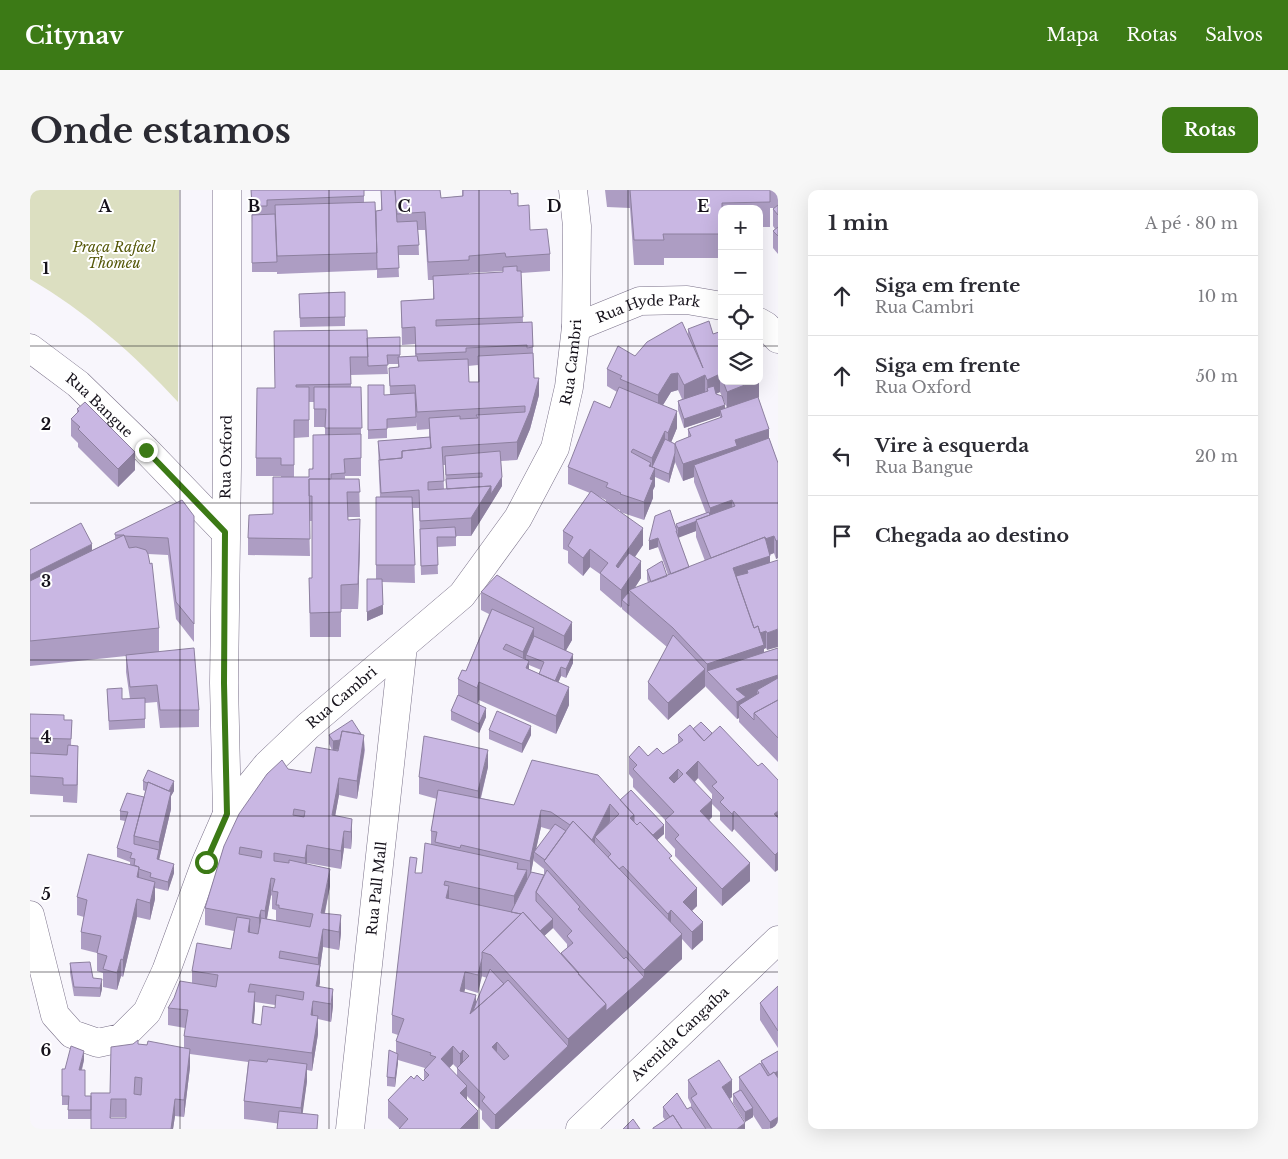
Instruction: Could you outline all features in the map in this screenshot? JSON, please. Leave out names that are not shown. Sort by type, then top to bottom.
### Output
[{"type":"street","name":"Rua Oxford","points":[[227,190],[227,467],[224,683],[227,814]]},
{"type":"street","name":"Rua Cambri","points":[[30,915],[55,1015],[72,1034],[98,1043],[122,1038],[147,1012],[166,971],[206,862],[227,814],[267,765],[308,726],[462,595],[522,509],[555,448],[570,387],[576,327],[577,226],[573,190]]},
{"type":"street","name":"Rua Hyde Park","points":[[576,327],[640,301],[687,300],[718,305]]},
{"type":"street","points":[[763,324],[778,339]]},
{"type":"street","name":"Rua Bangue","points":[[30,348],[78,384],[146,450],[225,532]]},
{"type":"street","name":"Rua Pall Mall","points":[[350,1129],[403,646]]},
{"type":"street","name":"Avenida Cangaíba","points":[[580,1129],[778,940]]},
{"type":"green space","name":"Praça Rafael Thomeu","points":[[30,190],[179,190],[178,402],[127,351],[90,320],[30,279]]},
{"type":"building","points":[[251,190],[364,190],[364,196],[267,200],[267,206],[252,206]]},
{"type":"building","points":[[381,190],[395,190],[397,222],[417,221],[419,245],[398,246],[399,268],[377,269],[376,211],[382,210]]},
{"type":"building","points":[[395,190],[440,190],[441,198],[463,196],[463,190],[510,190],[511,194],[518,193],[518,206],[529,205],[530,230],[547,229],[550,254],[506,257],[505,253],[469,256],[469,260],[428,262],[425,212],[397,214]]},
{"type":"building","points":[[630,190],[770,190],[770,202],[722,203],[722,205],[718,205],[718,234],[663,234],[664,240],[634,240]]},
{"type":"building","points":[[375,202],[377,253],[277,256],[275,205]]},
{"type":"building","points":[[778,205],[778,215],[773,209]]},
{"type":"building","points":[[275,214],[277,262],[252,263],[252,215]]},
{"type":"building","points":[[778,227],[778,236],[773,231]]},
{"type":"building","points":[[517,266],[517,271],[521,271],[523,317],[436,320],[436,326],[532,322],[533,347],[527,348],[527,345],[466,348],[466,352],[416,354],[415,327],[402,328],[401,301],[434,299],[433,276],[503,272],[503,267]]},
{"type":"building","points":[[345,292],[345,317],[300,318],[299,294]]},
{"type":"building","points":[[709,321],[713,334],[718,332],[718,375],[707,380],[705,375],[684,385],[678,373],[671,374],[658,395],[620,379],[622,376],[607,369],[618,346],[635,356],[647,342],[682,322],[703,368],[688,329]]},
{"type":"building","points":[[367,330],[368,357],[350,357],[351,384],[296,385],[296,387],[309,387],[309,420],[294,420],[294,465],[281,465],[281,458],[256,458],[257,388],[275,388],[274,331]]},
{"type":"building","points":[[400,337],[400,355],[387,355],[388,365],[368,366],[367,338]]},
{"type":"building","points":[[533,353],[534,378],[539,378],[530,411],[517,442],[442,447],[444,481],[428,482],[428,490],[491,486],[471,518],[420,521],[419,490],[381,493],[379,460],[402,458],[402,451],[431,448],[429,418],[460,416],[460,419],[478,418],[476,415],[525,412],[525,406],[417,412],[415,385],[390,386],[389,368],[399,367],[398,357],[417,356],[418,361],[468,359],[469,382],[479,382],[478,356]]},
{"type":"building","points":[[368,385],[384,385],[384,395],[415,393],[416,417],[387,419],[387,429],[368,430]]},
{"type":"building","points":[[724,385],[745,385],[727,392]]},
{"type":"building","points":[[714,386],[716,394],[722,396],[725,405],[684,419],[678,401],[708,391],[707,388]]},
{"type":"building","points":[[314,387],[361,387],[362,428],[325,428],[326,409],[314,409]]},
{"type":"building","points":[[619,387],[677,411],[668,433],[665,431],[652,458],[633,449],[631,452],[651,463],[649,466],[655,468],[650,479],[653,480],[644,502],[620,494],[606,487],[608,483],[568,467],[594,401],[610,408]]},
{"type":"building","points":[[758,397],[769,429],[735,440],[737,446],[683,464],[675,444],[691,436],[688,429],[722,417],[720,410]]},
{"type":"building","points":[[85,402],[135,452],[118,469],[78,429],[80,427],[71,419],[79,411],[77,409]]},
{"type":"building","points":[[361,434],[361,458],[344,459],[345,473],[331,474],[331,479],[309,479],[310,539],[248,538],[249,515],[273,514],[273,477],[309,477],[309,469],[313,469],[313,435]]},
{"type":"building","points":[[430,437],[431,448],[402,451],[402,458],[380,460],[378,441]]},
{"type":"building","points":[[769,438],[778,463],[778,540],[776,541],[774,536],[765,539],[765,537],[711,558],[696,520],[735,506],[732,500],[710,508],[694,465]]},
{"type":"building","points":[[665,439],[675,444],[675,453],[669,474],[652,467]]},
{"type":"building","points":[[500,451],[502,477],[491,494],[491,486],[447,489],[446,479],[482,477],[482,473],[446,475],[445,456]]},
{"type":"building","points":[[309,479],[359,479],[360,492],[347,492],[348,520],[360,519],[358,584],[341,585],[341,612],[310,613],[309,578],[312,578],[312,496],[309,496]]},
{"type":"building","points":[[591,491],[643,528],[616,566],[618,568],[629,553],[641,561],[621,590],[600,573],[608,563],[590,549],[583,558],[568,546],[573,537],[563,531]]},
{"type":"building","points":[[376,497],[412,497],[415,565],[376,565]]},
{"type":"building","points":[[182,500],[194,516],[194,624],[176,602],[168,538],[115,535],[115,533]]},
{"type":"building","points":[[670,510],[689,567],[671,574],[658,538],[649,541],[655,516]]},
{"type":"building","points":[[709,512],[710,515],[678,528],[676,524]]},
{"type":"building","points":[[81,523],[92,544],[30,575],[30,550]]},
{"type":"building","points":[[455,527],[456,537],[437,537],[438,565],[421,566],[420,529]]},
{"type":"building","points":[[124,535],[129,548],[136,547],[146,550],[150,564],[152,563],[159,628],[30,641],[30,581]]},
{"type":"building","points":[[765,537],[770,556],[733,568],[754,628],[758,626],[764,645],[707,664],[673,628],[629,590]]},
{"type":"building","points":[[778,560],[778,629],[767,633],[766,631],[760,633],[758,626],[754,628],[736,576],[748,573],[747,570]]},
{"type":"building","points":[[662,561],[667,576],[651,582],[647,570]]},
{"type":"building","points":[[497,575],[572,622],[564,636],[481,592]]},
{"type":"building","points":[[367,579],[382,579],[383,605],[367,612]]},
{"type":"building","points":[[629,593],[629,606],[622,600]]},
{"type":"building","points":[[492,609],[534,628],[523,652],[506,644],[503,649],[529,661],[526,668],[569,687],[556,716],[479,682],[477,688],[458,679],[462,670],[466,671]]},
{"type":"building","points":[[673,635],[705,669],[668,703],[648,682]]},
{"type":"building","points":[[534,636],[573,654],[566,669],[561,667],[555,681],[539,674],[544,662],[526,655]]},
{"type":"building","points":[[194,648],[199,710],[160,710],[157,685],[130,687],[126,655]]},
{"type":"building","points":[[778,648],[778,675],[736,689],[746,697],[737,702],[707,671]]},
{"type":"building","points":[[778,678],[778,700],[754,713],[754,720],[739,705],[759,693],[757,690]]},
{"type":"building","points":[[122,688],[122,699],[145,698],[145,719],[109,721],[107,689]]},
{"type":"building","points":[[458,695],[486,708],[479,724],[451,711]]},
{"type":"building","points":[[778,700],[778,738],[754,713]]},
{"type":"building","points":[[497,711],[531,726],[522,744],[489,730]]},
{"type":"building","points":[[30,714],[64,715],[64,720],[72,720],[71,739],[30,738]]},
{"type":"building","points":[[352,720],[361,734],[342,731],[340,740],[333,741],[329,735]]},
{"type":"building","points":[[701,722],[712,733],[704,741],[693,729]]},
{"type":"building","points":[[690,725],[704,741],[720,726],[758,766],[762,763],[778,780],[778,811],[774,814],[778,818],[778,852],[775,855],[734,811],[732,814],[720,802],[724,798],[712,786],[717,782],[698,761],[686,773],[712,800],[700,811],[750,863],[722,889],[675,839],[679,835],[665,820],[674,812],[633,769],[637,765],[629,757],[639,746],[648,756],[657,748],[663,754],[683,740],[678,735]],"holes":[[[678,769],[683,774],[674,783],[669,778]]]},
{"type":"building","points":[[342,731],[364,735],[357,781],[339,778],[332,815],[352,819],[351,832],[344,831],[341,851],[307,845],[305,858],[274,853],[274,861],[289,863],[289,860],[330,869],[321,913],[341,915],[339,932],[323,929],[318,958],[280,951],[279,958],[320,965],[316,986],[333,989],[331,1004],[313,1001],[311,1015],[318,1016],[312,1053],[184,1036],[188,1010],[168,1008],[180,981],[216,987],[218,975],[192,971],[197,943],[231,949],[237,917],[250,919],[248,932],[258,934],[261,918],[310,927],[313,914],[279,908],[279,905],[276,905],[278,892],[272,891],[275,879],[271,878],[265,911],[261,910],[259,918],[205,908],[224,846],[239,814],[267,774],[282,760],[288,769],[311,773],[316,747],[338,751]],"holes":[[[294,809],[305,811],[304,817],[293,815]],[[240,847],[262,851],[261,858],[239,854]],[[250,984],[304,992],[303,1000],[276,995],[275,1008],[263,1006],[261,1025],[252,1023],[255,992],[248,992]]]},
{"type":"building","points":[[424,736],[488,750],[478,791],[419,777]]},
{"type":"building","points":[[68,745],[78,746],[77,785],[63,785],[63,778],[30,776],[30,753],[67,755]]},
{"type":"building","points":[[532,760],[598,775],[634,815],[630,818],[637,825],[640,822],[672,856],[669,858],[697,888],[683,902],[703,922],[692,932],[671,910],[668,914],[623,866],[619,869],[608,857],[611,854],[595,837],[619,814],[610,804],[592,840],[573,821],[570,825],[551,812],[541,810],[530,861],[461,845],[460,848],[435,842],[437,832],[431,831],[438,790],[514,805]]},
{"type":"building","points":[[148,770],[174,781],[169,791],[143,781]]},
{"type":"building","points":[[148,782],[171,792],[159,842],[134,836]]},
{"type":"building","points":[[631,790],[664,825],[653,835],[640,822],[637,825],[634,822],[634,815],[620,800]]},
{"type":"building","points":[[127,793],[144,797],[134,836],[134,844],[159,850],[157,859],[174,864],[168,882],[150,877],[151,873],[134,865],[135,859],[130,858],[132,853],[117,848],[128,812],[120,811]]},
{"type":"building","points":[[573,821],[682,934],[644,970],[544,861]]},
{"type":"building","points":[[555,824],[566,831],[545,860],[534,852]]},
{"type":"building","points":[[425,843],[518,863],[517,869],[527,870],[514,896],[445,881],[444,885],[449,886],[446,898],[521,914],[482,952],[478,975],[465,972],[460,991],[476,995],[470,1014],[508,980],[568,1046],[495,1115],[482,1101],[485,1097],[457,1068],[469,1056],[463,1050],[460,1054],[453,1046],[441,1059],[467,1086],[460,1093],[478,1111],[460,1129],[399,1129],[408,1119],[388,1100],[411,1076],[414,1079],[417,1075],[423,1081],[429,1075],[424,1070],[436,1057],[430,1055],[431,1053],[396,1041],[404,1019],[392,1015],[410,857],[417,858],[415,873],[422,873]],"holes":[[[497,1042],[509,1056],[504,1060],[492,1047]]]},
{"type":"building","points":[[88,854],[139,867],[137,877],[155,882],[150,903],[137,899],[123,960],[121,959],[117,973],[103,969],[107,956],[97,953],[101,936],[81,932],[87,900],[77,897]]},
{"type":"building","points":[[547,870],[580,907],[578,909],[624,959],[626,957],[644,977],[606,1011],[606,1004],[561,953],[573,943],[567,936],[572,931],[536,892]]},
{"type":"building","points":[[531,872],[544,875],[536,892],[536,901],[553,919],[540,931],[523,912],[521,914],[511,912]]},
{"type":"building","points":[[523,912],[606,1004],[568,1039],[491,955],[482,952]]},
{"type":"building","points":[[90,962],[93,978],[102,979],[100,988],[74,987],[70,963]]},
{"type":"building","points":[[490,969],[504,984],[473,1011],[476,1003]]},
{"type":"building","points":[[778,986],[778,1031],[760,1003]]},
{"type":"building","points":[[138,1040],[138,1044],[147,1045],[148,1041],[190,1049],[184,1100],[175,1099],[171,1129],[91,1129],[91,1093],[110,1093],[111,1047],[133,1044]],"holes":[[[135,1077],[142,1078],[141,1095],[134,1094]],[[111,1099],[126,1099],[126,1118],[110,1118]]]},
{"type":"building","points":[[71,1046],[84,1051],[79,1070],[85,1070],[85,1096],[91,1096],[91,1110],[68,1110],[69,1096],[62,1096],[62,1069],[65,1069]]},
{"type":"building","points":[[389,1050],[398,1054],[395,1078],[387,1077]]},
{"type":"building","points":[[778,1051],[778,1071],[770,1075],[761,1061]]},
{"type":"building","points":[[268,1059],[307,1064],[301,1108],[244,1101],[249,1060],[267,1062]]},
{"type":"building","points":[[719,1060],[732,1080],[722,1087],[745,1123],[737,1129],[712,1129],[691,1098],[697,1094],[688,1080]]},
{"type":"building","points":[[760,1063],[768,1076],[774,1072],[778,1078],[778,1117],[770,1122],[739,1077]]},
{"type":"building","points":[[741,1090],[753,1108],[745,1112],[733,1094]]},
{"type":"building","points":[[677,1093],[687,1109],[691,1107],[706,1129],[682,1129],[673,1115],[670,1117],[663,1107]]},
{"type":"building","points":[[279,1111],[318,1115],[317,1129],[277,1129]]},
{"type":"building","points":[[673,1115],[682,1129],[653,1129],[653,1128]]},
{"type":"building","points":[[633,1119],[640,1129],[623,1129]]},
{"type":"route","points":[[146,450],[225,532],[224,683],[227,814],[206,862]]}]
